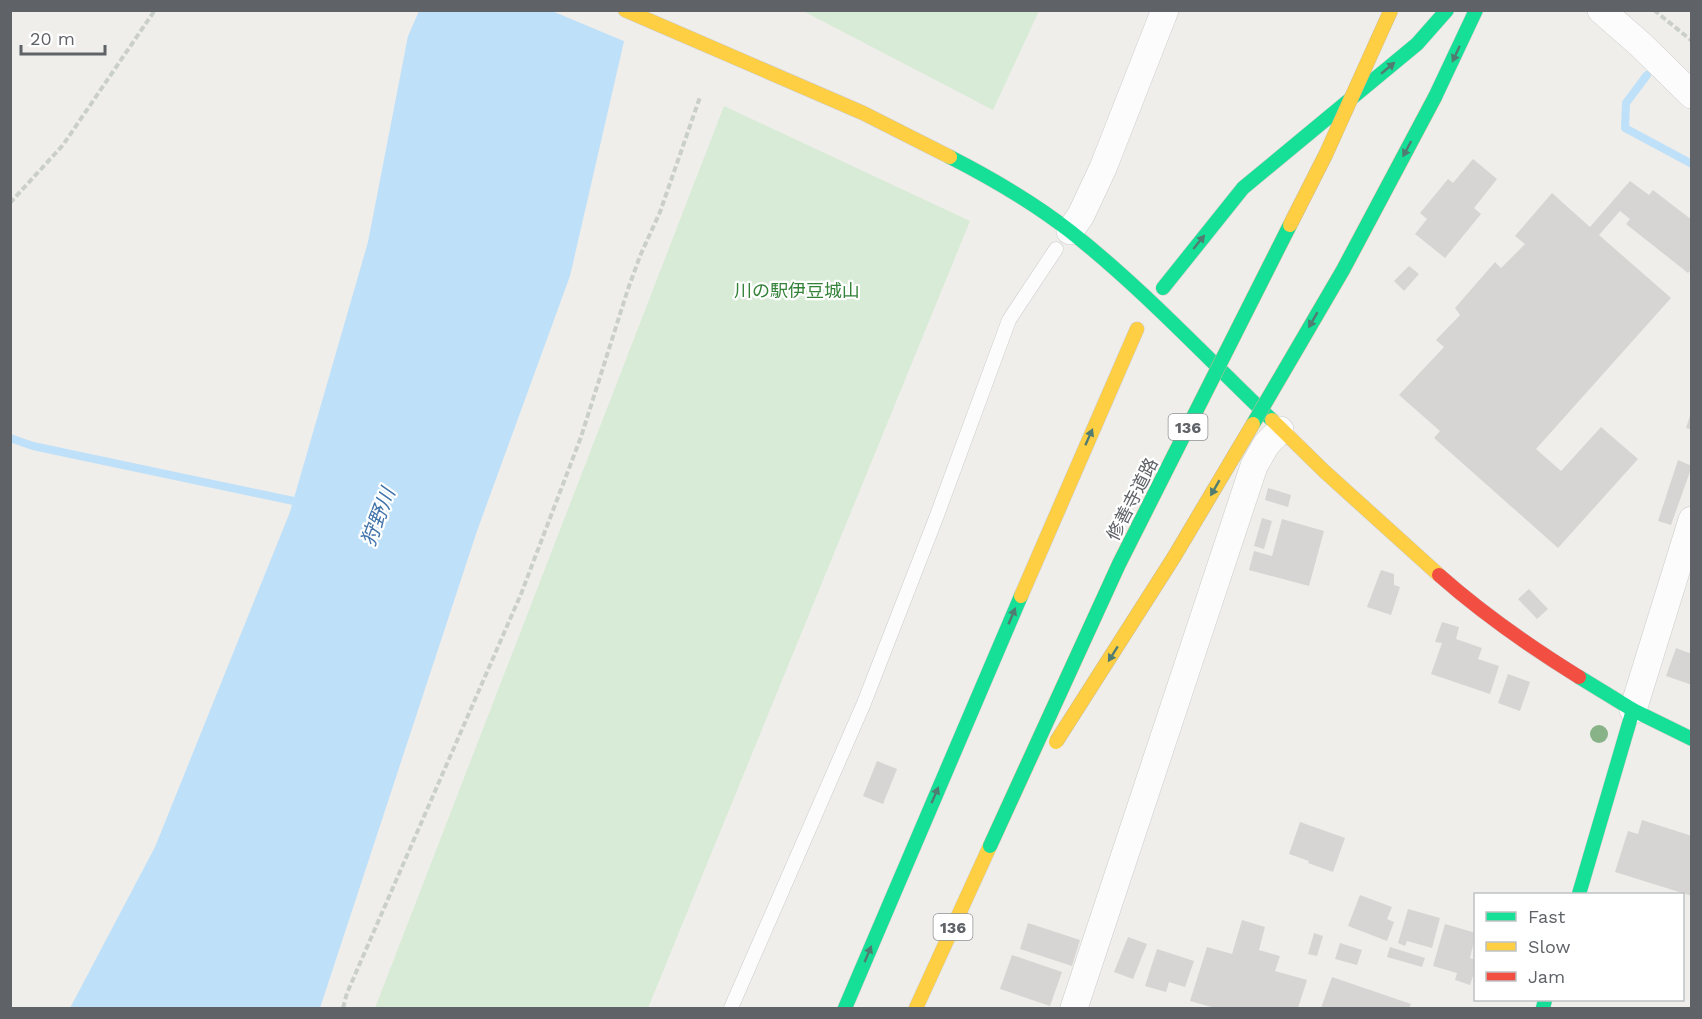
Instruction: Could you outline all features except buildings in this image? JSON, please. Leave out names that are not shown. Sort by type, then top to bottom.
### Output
[{"type":"main road","points":[[625,10],[862,113],[973,169],[1035,207],[1063,240],[1131,284],[1280,430],[1429,568],[1475,607],[1539,652],[1633,710],[1692,740]]},
{"type":"main road","name":"修善寺道路","points":[[916,1008],[1119,564],[1326,154],[1391,10]]},
{"type":"main road","points":[[1163,288],[1243,188],[1417,44],[1447,10]]},
{"type":"main road","points":[[990,846],[1174,557],[1343,270],[1435,97],[1476,10]]},
{"type":"main road","points":[[845,1008],[1063,495],[1137,329]]},
{"type":"main road","points":[[1578,893],[1633,710]]},
{"type":"street","points":[[1063,240],[1081,215],[1103,168],[1165,10]]},
{"type":"street","points":[[1602,10],[1692,95]]},
{"type":"street","points":[[1074,1008],[1254,466],[1266,444],[1280,430]]},
{"type":"street","points":[[1633,710],[1692,520]]},
{"type":"lane","points":[[731,1008],[864,703],[936,518],[1009,320],[1063,240]]},
{"type":"path","points":[[10,203],[63,145],[155,10]]},
{"type":"path","points":[[1654,10],[1692,41]]},
{"type":"path","points":[[343,1008],[347,993],[521,594],[581,437],[628,289],[660,212],[700,97]]},
{"type":"green space","points":[[1039,10],[993,110],[803,11]]},
{"type":"green space","name":"川の駅伊豆城山","points":[[724,106],[970,221],[648,1008],[375,1008]]},
{"type":"water","name":"狩野川","points":[[419,11],[631,11],[570,276],[477,531],[320,1008],[70,1008],[155,847],[290,512],[368,242],[408,36]]},
{"type":"pier","points":[[634,10],[626,42],[552,11]]},
{"type":"waterway","points":[[1647,75],[1626,103],[1625,128],[1692,164]]},
{"type":"waterway","points":[[10,438],[33,446],[303,503]]},
{"type":"traffic: fast","points":[[1163,288],[1243,188],[1417,44],[1447,10]]},
{"type":"traffic: fast","points":[[1435,97],[1476,10]]},
{"type":"traffic: fast","points":[[1253,424],[1343,270],[1435,97]]},
{"type":"traffic: fast","points":[[950,157],[1012,192],[1071,232],[1148,299],[1272,420]]},
{"type":"traffic: fast","points":[[990,846],[1119,564],[1290,225]]},
{"type":"traffic: fast","points":[[845,1008],[1021,596]]},
{"type":"traffic: fast","points":[[1579,677],[1633,710],[1692,739]]},
{"type":"traffic: fast","points":[[1579,893],[1633,710]]},
{"type":"traffic: fast","points":[[1543,1008],[1545,1001]]},
{"type":"traffic: slow","points":[[625,10],[863,113],[950,157]]},
{"type":"traffic: slow","points":[[1290,225],[1326,154],[1391,10]]},
{"type":"traffic: slow","points":[[1021,596],[1137,329]]},
{"type":"traffic: slow","points":[[1272,420],[1324,471],[1439,575]]},
{"type":"traffic: slow","points":[[1056,742],[1174,557],[1253,424]]},
{"type":"traffic: slow","points":[[916,1008],[990,846]]},
{"type":"traffic: jam","points":[[1439,575],[1507,629],[1579,677]]}]
